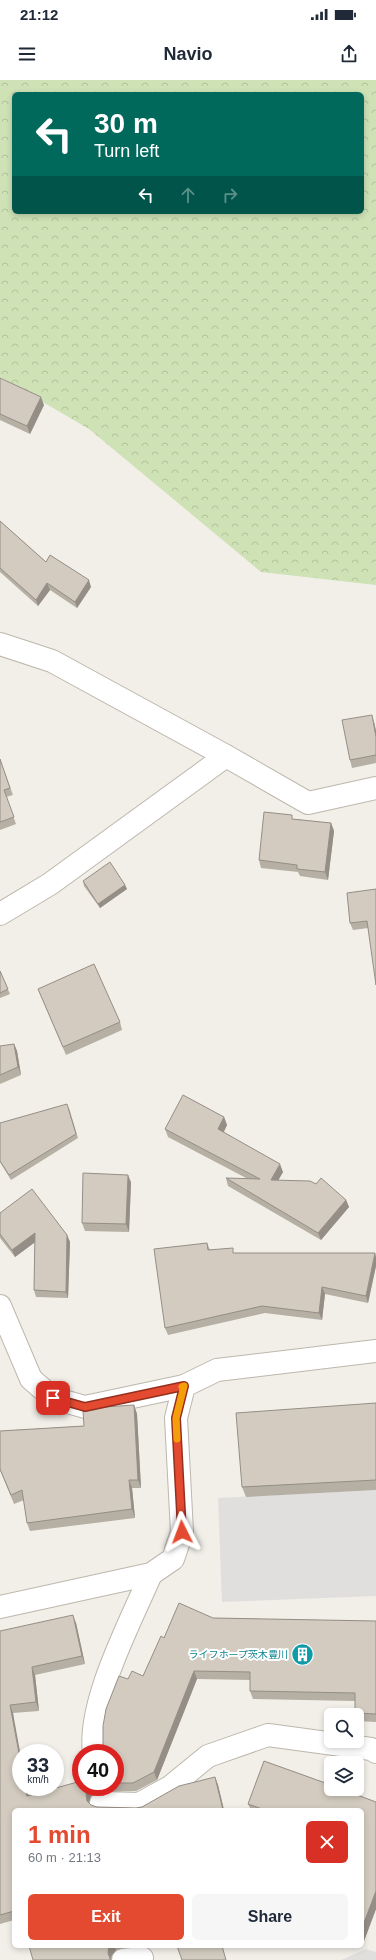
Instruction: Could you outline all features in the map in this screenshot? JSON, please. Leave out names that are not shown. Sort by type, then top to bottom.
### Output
[{"type":"street","points":[[0,644],[52,662],[226,756],[308,803],[376,788]]},
{"type":"street","points":[[0,914],[50,884],[226,756]]},
{"type":"street","points":[[0,1306],[31,1379],[53,1398],[85,1407],[184,1386],[217,1370],[376,1351]]},
{"type":"street","points":[[0,1607],[151,1574],[173,1559],[182,1532],[176,1418],[184,1386]]},
{"type":"street","points":[[92,1744],[101,1690],[151,1574]]},
{"type":"street","points":[[100,1800],[139,1804],[170,1787],[208,1756],[268,1735],[371,1749],[376,1752]]},
{"type":"green space","points":[[0,80],[376,80],[376,585],[261,572],[89,429],[0,377]]},
{"type":"shaded area","points":[[376,1490],[376,1596],[222,1602],[218,1498]]},
{"type":"shaded area","points":[[366,1949],[376,1952],[376,1960],[341,1960]]},
{"type":"building","points":[[0,378],[41,397],[27,426],[0,414]]},
{"type":"building","points":[[0,521],[46,562],[50,555],[89,580],[75,602],[47,583],[36,600],[0,568]]},
{"type":"building","points":[[372,715],[376,737],[376,755],[350,760],[342,720]]},
{"type":"building","points":[[0,759],[10,788],[4,790],[14,817],[0,822]]},
{"type":"building","points":[[264,812],[292,815],[292,819],[331,823],[325,872],[297,869],[297,865],[259,860]]},
{"type":"building","points":[[110,862],[125,885],[98,904],[83,881]]},
{"type":"building","points":[[376,889],[376,985],[367,921],[350,923],[347,893]]},
{"type":"building","points":[[94,964],[120,1022],[63,1047],[38,989]]},
{"type":"building","points":[[0,971],[8,989],[0,993]]},
{"type":"building","points":[[14,1044],[18,1067],[0,1075],[0,1046]]},
{"type":"building","points":[[183,1095],[224,1117],[218,1129],[280,1164],[271,1180],[310,1181],[316,1184],[321,1178],[346,1200],[318,1233],[226,1178],[260,1179],[165,1129]]},
{"type":"building","points":[[67,1104],[76,1134],[9,1175],[0,1161],[0,1123]]},
{"type":"building","points":[[83,1173],[128,1175],[126,1224],[82,1223]]},
{"type":"building","points":[[32,1189],[67,1235],[66,1292],[34,1290],[35,1233],[12,1250],[0,1234],[0,1213]]},
{"type":"building","points":[[207,1243],[208,1250],[233,1248],[233,1253],[375,1253],[366,1296],[322,1287],[319,1313],[262,1306],[165,1328],[154,1249]]},
{"type":"building","points":[[376,1403],[376,1480],[242,1487],[236,1413]]},
{"type":"building","points":[[134,1405],[138,1480],[129,1480],[132,1509],[27,1523],[22,1490],[11,1495],[0,1469],[0,1431],[84,1426],[83,1411],[104,1407]]},
{"type":"building","points":[[179,1603],[213,1618],[376,1621],[376,1714],[364,1713],[364,1708],[355,1708],[355,1693],[250,1691],[250,1672],[194,1671],[154,1772],[133,1783],[124,1783],[124,1744],[103,1744],[103,1726],[106,1709],[119,1676],[128,1679],[132,1671],[143,1676],[161,1636],[164,1638]]},
{"type":"building","points":[[73,1615],[82,1656],[32,1667],[36,1702],[10,1705],[17,1744],[12,1744],[12,1796],[64,1796],[64,1786],[72,1784],[72,1796],[86,1796],[87,1801],[91,1805],[97,1807],[136,1808],[12,1808],[12,1912],[0,1915],[0,1631]]},
{"type":"building","points":[[264,1761],[324,1782],[324,1796],[360,1796],[376,1802],[376,1891],[364,1923],[364,1808],[259,1808],[248,1804]]},
{"type":"building","points":[[215,1777],[223,1808],[136,1808],[142,1807],[179,1786]]},
{"type":"building","points":[[30,1948],[109,1948],[108,1953],[111,1960],[33,1960]]},
{"type":"building","points":[[178,1948],[223,1948],[226,1960],[182,1960]]},
{"type":"slow traffic","points":[[177,1439],[176,1418],[184,1386],[182,1387]]},
{"type":"place","name":"ライフホープ茨木豊川","points":[[303,1654]]},
{"type":"route","points":[[53,1398],[85,1407],[184,1386],[176,1418],[182,1532]]}]
